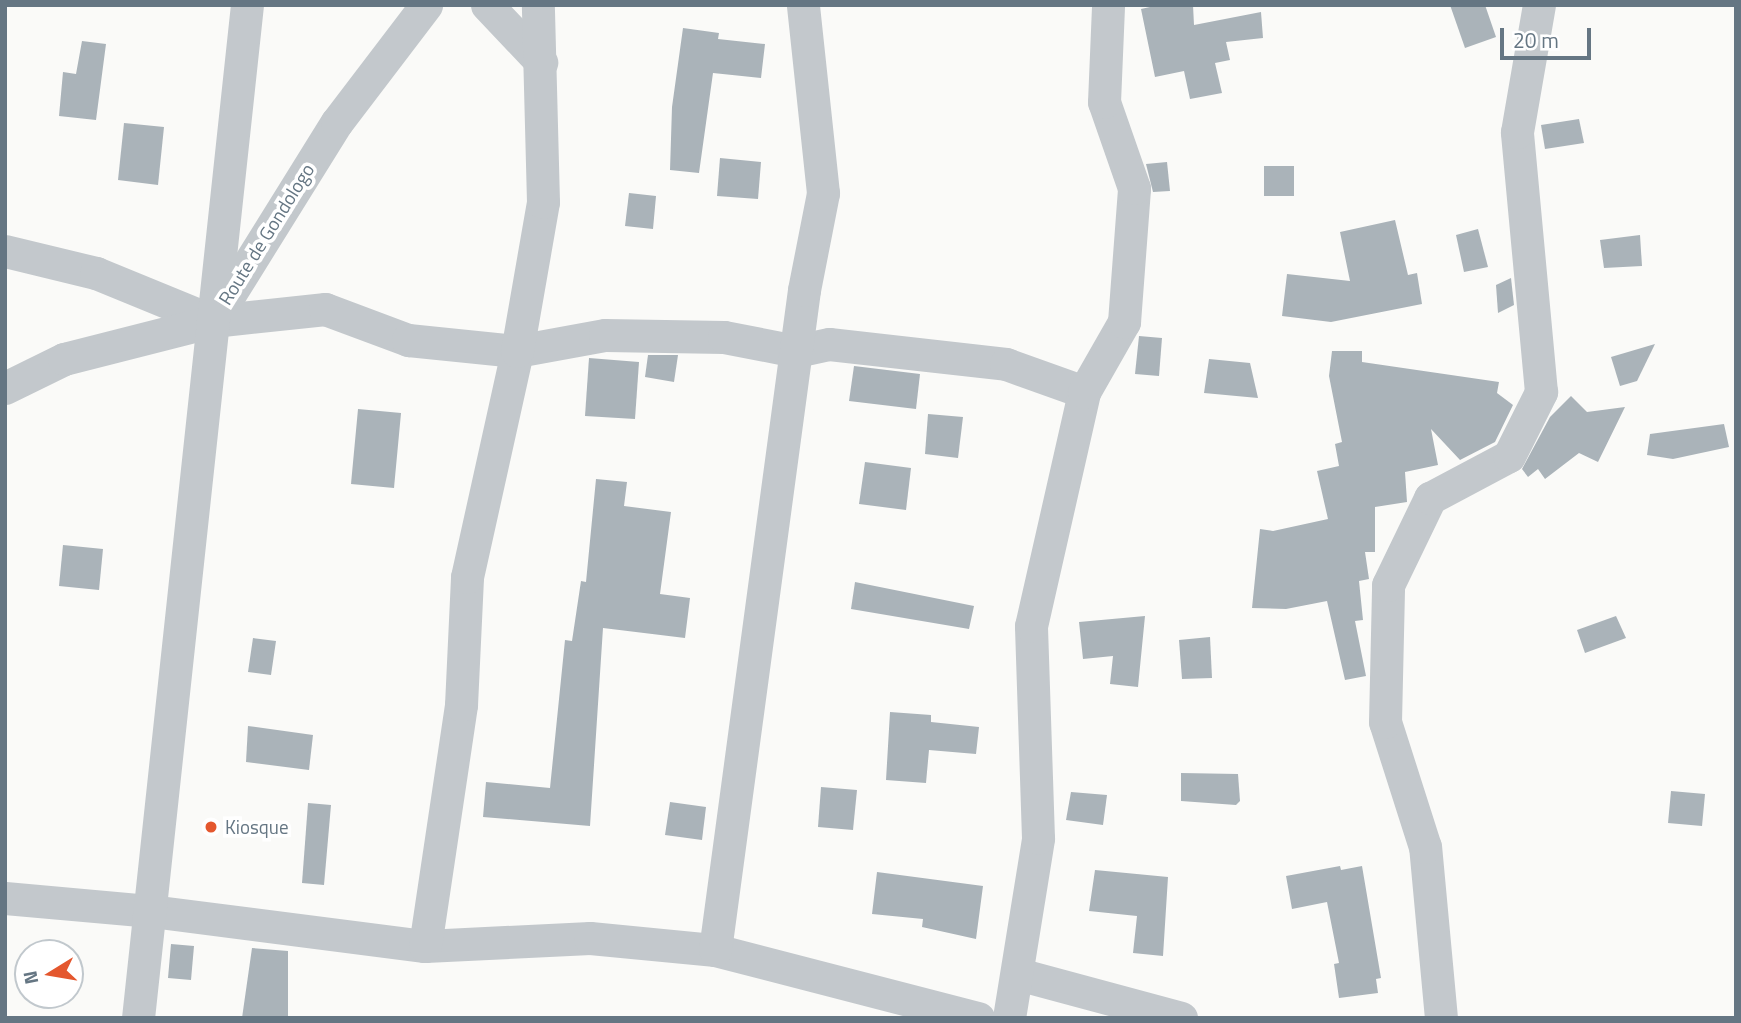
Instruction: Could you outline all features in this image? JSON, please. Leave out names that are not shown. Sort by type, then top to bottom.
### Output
[{"type":"street","points":[[138,1018],[247,5]]},
{"type":"street","name":"Route de Gondologo","points":[[5,251],[96,273],[212,321],[337,122],[426,5]]},
{"type":"street","points":[[487,5],[541,62]]},
{"type":"street","points":[[425,947],[461,705],[467,578],[517,351],[543,202],[538,5]]},
{"type":"street","points":[[715,950],[796,351],[823,193],[803,5]]},
{"type":"street","points":[[1009,1018],[1038,838],[1031,626],[1084,392],[1124,322],[1134,188],[1104,102],[1108,5]]},
{"type":"street","points":[[1441,1018],[1425,847],[1385,722],[1388,584],[1430,498],[1509,456],[1541,392],[1517,132],[1539,5]]},
{"type":"street","points":[[5,388],[64,359],[212,321],[325,309],[408,340],[517,351],[605,335],[724,337],[796,351],[829,344],[1006,364],[1084,392]]},
{"type":"street","points":[[5,898],[150,911],[425,947],[590,938],[715,950],[978,1018]]},
{"type":"street","points":[[1018,974],[1181,1018]]},
{"type":"building","points":[[1159,5],[1193,5],[1194,25],[1261,12],[1263,38],[1226,42],[1230,60],[1215,63],[1222,93],[1190,99],[1184,71],[1155,77],[1141,9]]},
{"type":"building","points":[[1450,5],[1485,5],[1496,37],[1465,48]]},
{"type":"building","points":[[683,28],[719,33],[718,39],[765,44],[761,78],[713,73],[699,173],[670,170],[672,107]]},
{"type":"building","points":[[82,41],[106,44],[96,120],[59,116],[63,72],[76,74]]},
{"type":"building","points":[[1579,119],[1584,143],[1545,149],[1541,125]]},
{"type":"building","points":[[124,123],[164,127],[158,185],[118,180]]},
{"type":"building","points":[[720,158],[761,162],[758,199],[717,196]]},
{"type":"building","points":[[1167,162],[1170,191],[1153,192],[1146,164]]},
{"type":"building","points":[[1264,166],[1294,166],[1294,196],[1264,196]]},
{"type":"building","points":[[629,193],[656,196],[653,229],[625,226]]},
{"type":"building","points":[[1395,220],[1408,275],[1417,273],[1422,304],[1331,322],[1282,316],[1287,274],[1350,281],[1340,232]]},
{"type":"building","points":[[1478,229],[1488,267],[1464,272],[1456,235]]},
{"type":"building","points":[[1640,235],[1642,266],[1604,268],[1600,240]]},
{"type":"building","points":[[1511,278],[1514,305],[1498,313],[1496,285]]},
{"type":"building","points":[[1139,336],[1162,338],[1159,376],[1135,374]]},
{"type":"building","points":[[1655,344],[1637,381],[1620,386],[1611,357]]},
{"type":"building","points":[[1332,351],[1362,351],[1362,362],[1499,382],[1497,393],[1513,405],[1495,442],[1460,460],[1431,429],[1438,465],[1405,472],[1407,502],[1375,507],[1375,552],[1365,552],[1369,579],[1359,581],[1363,620],[1355,621],[1366,676],[1345,680],[1327,601],[1286,609],[1252,608],[1260,529],[1273,531],[1328,519],[1317,471],[1339,466],[1335,444],[1342,442],[1329,376]]},
{"type":"building","points":[[648,355],[678,355],[674,382],[645,377]]},
{"type":"building","points":[[589,358],[639,362],[635,419],[585,416]]},
{"type":"building","points":[[1209,359],[1250,363],[1258,398],[1204,393]]},
{"type":"building","points":[[854,366],[920,374],[916,409],[849,401]]},
{"type":"building","points":[[1571,396],[1587,412],[1625,407],[1598,462],[1579,453],[1545,479],[1538,469],[1528,477],[1522,469],[1550,417]]},
{"type":"building","points":[[358,409],[401,413],[394,488],[351,484]]},
{"type":"building","points":[[928,414],[963,417],[958,458],[925,454]]},
{"type":"building","points":[[1724,424],[1729,447],[1673,459],[1647,455],[1650,434]]},
{"type":"building","points":[[865,462],[911,468],[906,510],[859,504]]},
{"type":"building","points":[[596,479],[627,482],[624,506],[671,512],[660,594],[690,598],[685,638],[603,628],[590,826],[483,817],[486,782],[550,788],[565,640],[572,641],[581,581],[586,582]]},
{"type":"building","points":[[63,545],[103,549],[99,590],[59,586]]},
{"type":"building","points":[[855,582],[974,606],[969,629],[851,609]]},
{"type":"building","points":[[1145,616],[1138,687],[1110,684],[1113,656],[1083,659],[1079,622]]},
{"type":"building","points":[[1616,616],[1626,638],[1585,653],[1577,630]]},
{"type":"building","points":[[1210,637],[1212,678],[1182,679],[1179,640]]},
{"type":"building","points":[[253,638],[276,641],[271,675],[248,672]]},
{"type":"building","points":[[890,712],[931,715],[931,722],[979,727],[976,754],[929,750],[926,783],[886,780]]},
{"type":"building","points":[[248,726],[313,735],[309,770],[246,762]]},
{"type":"building","points":[[1181,773],[1238,774],[1240,801],[1236,805],[1181,801]]},
{"type":"building","points":[[821,787],[857,790],[853,830],[818,827]]},
{"type":"building","points":[[1671,791],[1705,794],[1702,826],[1668,823]]},
{"type":"building","points":[[1071,792],[1107,795],[1103,825],[1066,820]]},
{"type":"building","points":[[670,802],[706,807],[702,840],[665,835]]},
{"type":"building","points":[[308,803],[331,805],[324,885],[302,883]]},
{"type":"building","points":[[1340,866],[1341,870],[1362,866],[1381,978],[1376,979],[1378,993],[1339,998],[1334,964],[1339,963],[1327,902],[1292,909],[1286,876]]},
{"type":"building","points":[[1095,870],[1168,877],[1163,956],[1133,953],[1137,916],[1089,911]]},
{"type":"building","points":[[877,872],[983,886],[976,939],[922,927],[923,919],[872,914]]},
{"type":"building","points":[[171,944],[194,946],[191,980],[168,978]]},
{"type":"building","points":[[252,948],[288,951],[288,1018],[242,1018]]},
{"type":"place","name":"Kiosque","points":[[211,827]]}]
